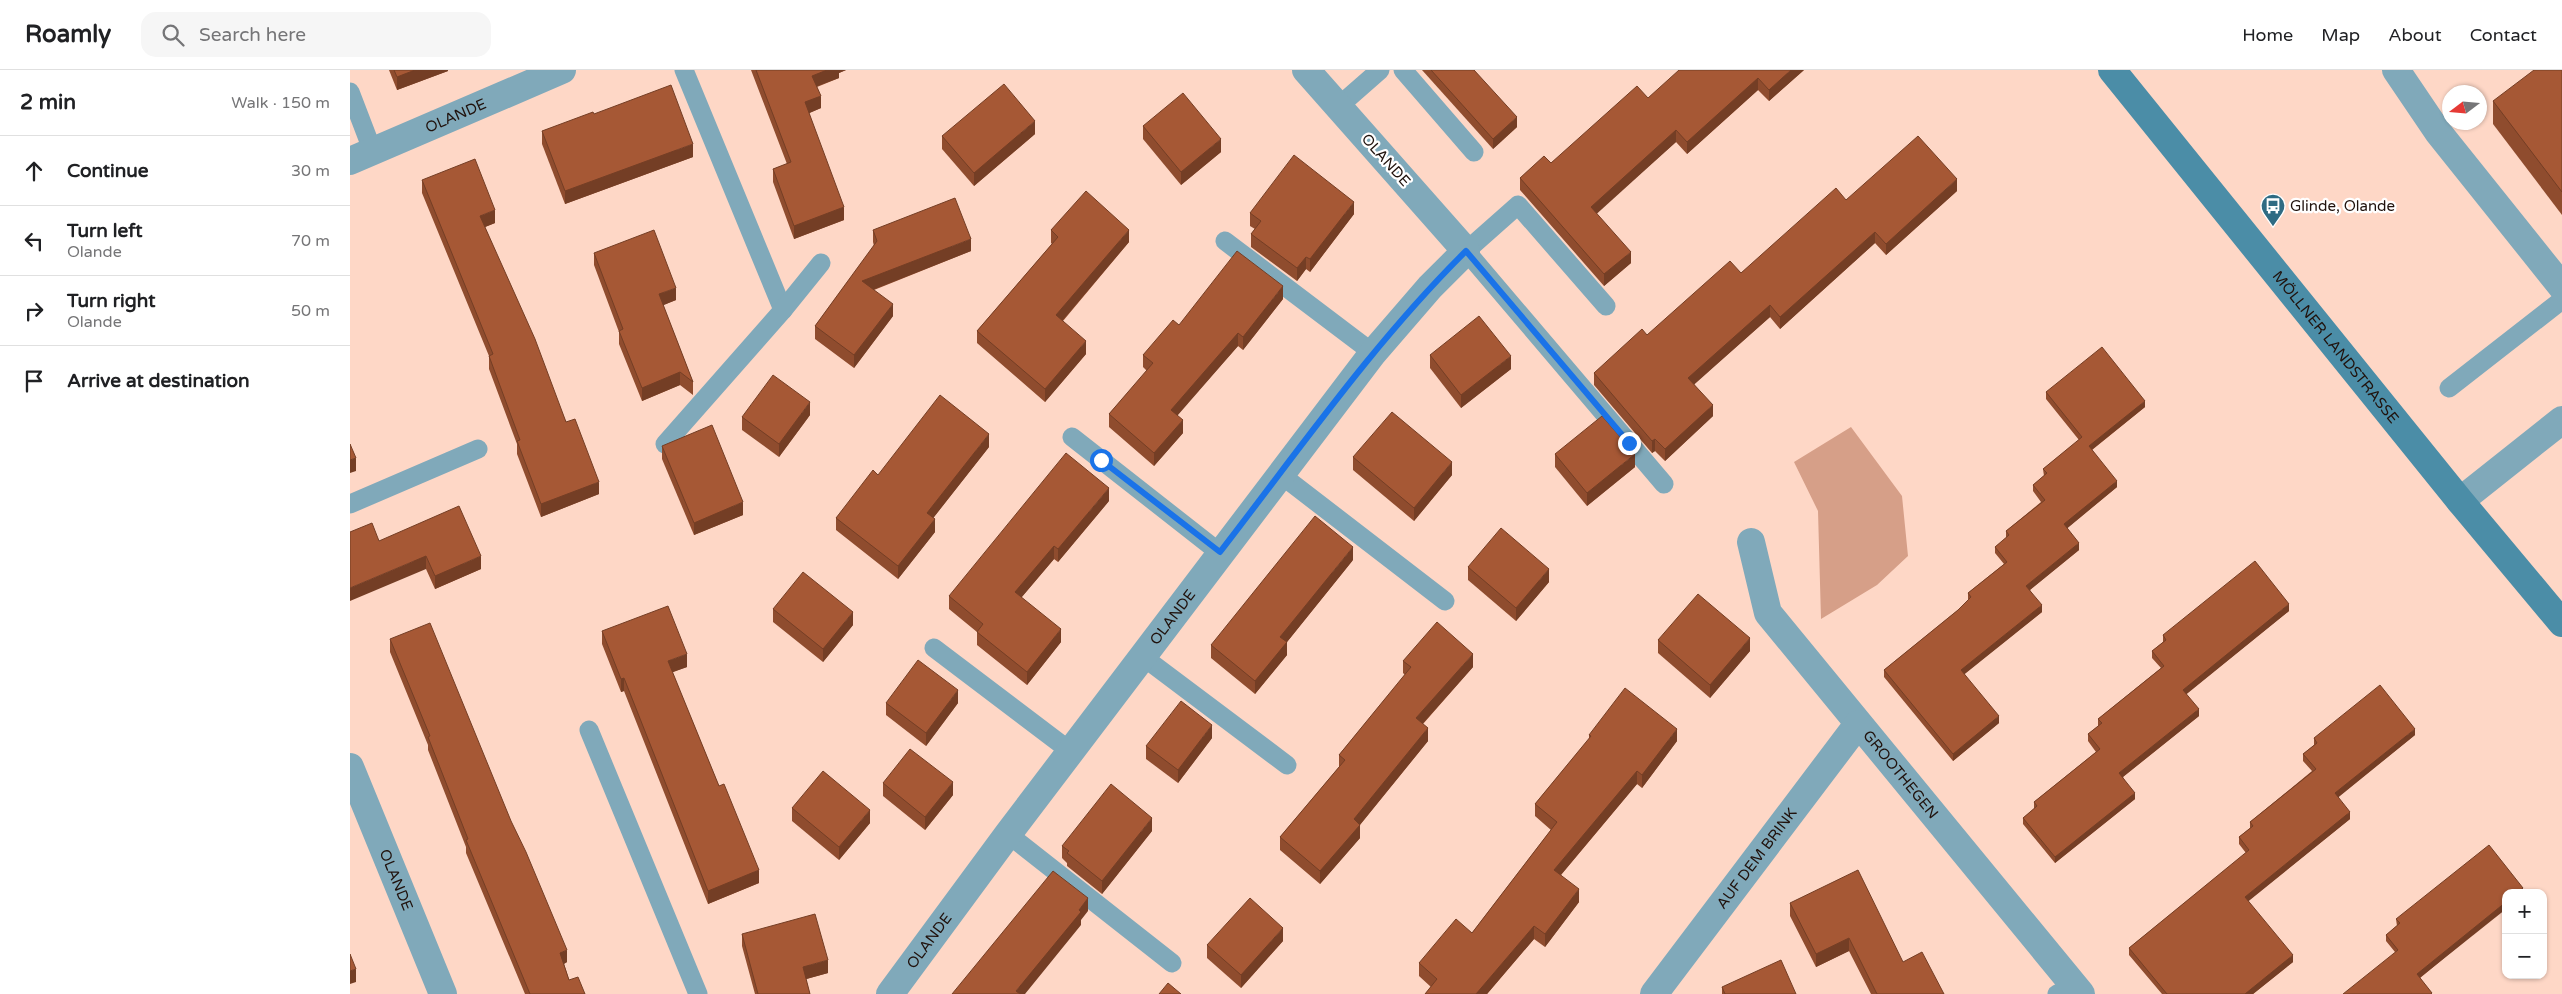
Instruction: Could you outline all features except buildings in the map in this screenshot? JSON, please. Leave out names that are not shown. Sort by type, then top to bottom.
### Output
[{"type":"main road","name":"MÖLLNER LANDSTRASSE","points":[[2112,70],[2460,502],[2562,623]]},
{"type":"street","name":"OLANDE","points":[[362,157],[562,70]]},
{"type":"street","name":"OLANDE","points":[[890,994],[1070,751],[1280,474],[1374,353],[1430,287],[1466,251],[1306,70]]},
{"type":"street","points":[[2396,70],[2438,132],[2562,288]]},
{"type":"street","points":[[2460,502],[2562,420]]},
{"type":"street","name":"GROOTHEGEN","points":[[1751,542],[1768,613],[2071,991]]},
{"type":"street","name":"AUF DEM BRINK","points":[[1654,994],[1858,724]]},
{"type":"street","name":"OLANDE","points":[[350,767],[443,994]]},
{"type":"lane","points":[[684,70],[783,310]]},
{"type":"lane","points":[[1339,106],[1380,70]]},
{"type":"lane","points":[[1403,70],[1474,152]]},
{"type":"lane","points":[[350,92],[362,157]]},
{"type":"lane","points":[[1466,251],[1518,205],[1606,306]]},
{"type":"lane","points":[[1225,241],[1374,353]]},
{"type":"lane","name":"OLANDE","points":[[1466,251],[1664,484]]},
{"type":"lane","points":[[665,444],[783,310],[821,263]]},
{"type":"lane","points":[[2449,388],[2562,300]]},
{"type":"lane","points":[[1072,437],[1220,552]]},
{"type":"lane","points":[[350,504],[478,449]]},
{"type":"lane","points":[[1280,474],[1445,601]]},
{"type":"lane","points":[[934,648],[1070,751]]},
{"type":"lane","points":[[1142,656],[1288,765]]},
{"type":"lane","points":[[588,730],[698,994]]},
{"type":"lane","points":[[1008,834],[1172,963]]},
{"type":"shaded area","points":[[1851,427],[1902,496],[1908,556],[1877,585],[1821,619],[1818,511],[1794,462]]},
{"type":"place","name":"Glinde, Olande","points":[[2273,227]]},
{"type":"route","points":[[1101,460],[1220,552],[1374,353],[1430,287],[1466,251],[1629,443]]}]
